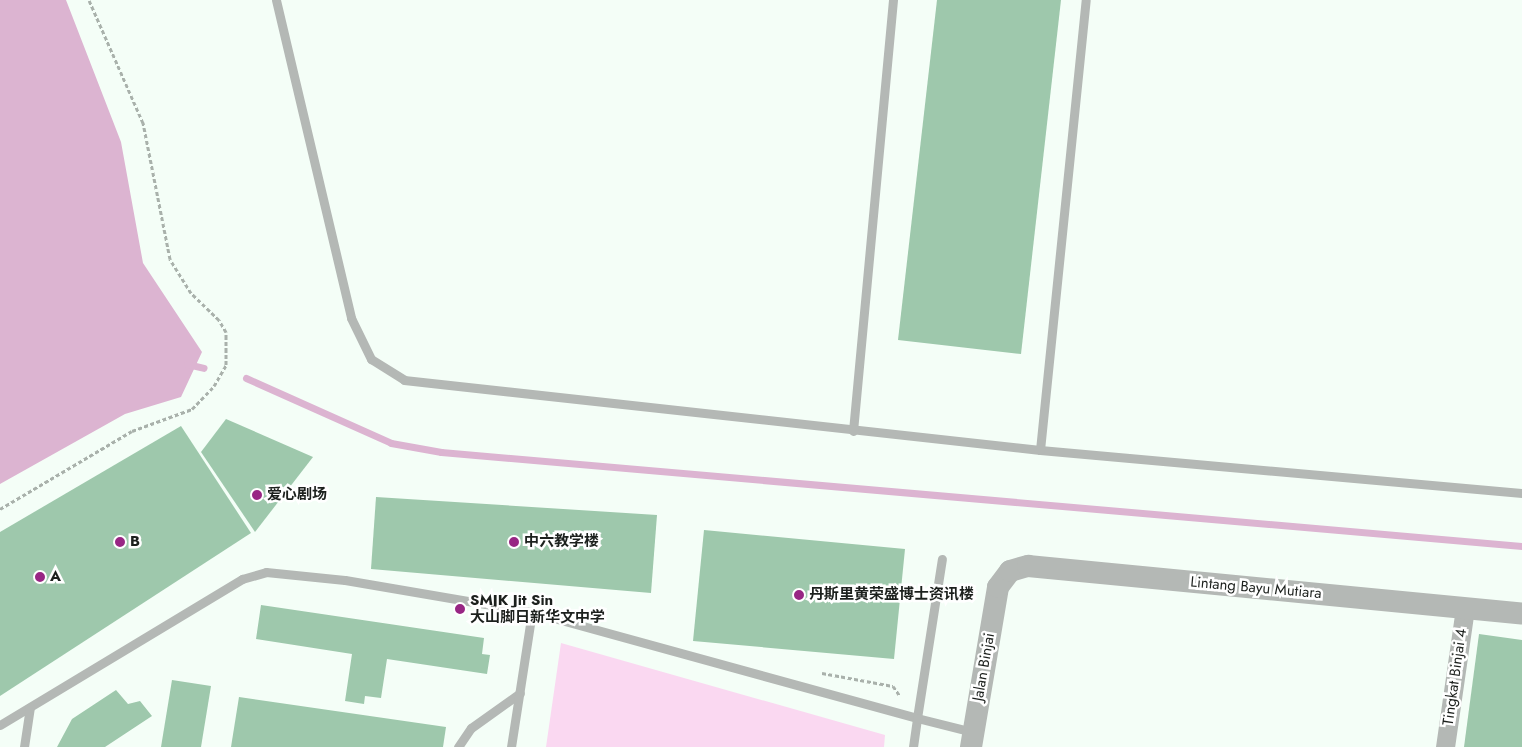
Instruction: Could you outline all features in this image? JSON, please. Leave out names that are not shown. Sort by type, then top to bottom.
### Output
[{"type":"street","name":"Lintang Bayu Mutiara","points":[[998,587],[1010,571],[1028,566],[1522,614]]},
{"type":"street","name":"Jalan Binjai","points":[[972,739],[998,587]]},
{"type":"street","name":"Tingkat Binjai 4","points":[[1445,747],[1465,608]]},
{"type":"lane","points":[[276,0],[351,318],[371,358],[404,380],[853,431],[1040,450],[1522,493]]},
{"type":"lane","points":[[853,431],[893,0]]},
{"type":"lane","points":[[1040,450],[1086,0]]},
{"type":"lane","points":[[913,747],[942,559]]},
{"type":"lane","points":[[0,725],[242,578],[266,572],[532,612],[917,718],[972,739]]},
{"type":"lane","points":[[512,747],[532,612]]},
{"type":"lane","points":[[458,747],[471,728],[520,692]]},
{"type":"lane","points":[[24,747],[30,707]]},
{"type":"path","points":[[0,509],[132,431],[192,409],[214,386],[226,365],[226,332],[219,320],[191,293],[170,259],[143,123],[89,0]]},
{"type":"shaded area","points":[[0,0],[66,0],[121,142],[143,263],[202,352],[181,397],[125,414],[0,484]]},
{"type":"shaded area","points":[[561,643],[885,735],[884,747],[546,747]]},
{"type":"building","points":[[937,0],[1061,0],[1021,354],[898,340]]},
{"type":"building","name":"爱心剧场","points":[[226,419],[313,457],[255,532],[201,452]]},
{"type":"building","points":[[181,426],[251,533],[0,696],[0,532]]},
{"type":"building","name":"中六教学楼","points":[[376,497],[657,515],[651,593],[371,569]]},
{"type":"building","name":"丹斯里黄荣盛博士资讯楼","points":[[704,530],[905,549],[894,659],[693,641]]},
{"type":"building","points":[[261,605],[484,638],[482,654],[490,655],[487,674],[387,659],[381,698],[365,696],[364,704],[345,701],[352,654],[256,639]]},
{"type":"building","points":[[1479,634],[1522,640],[1522,747],[1464,747]]},
{"type":"building","points":[[172,680],[211,686],[201,747],[161,747]]},
{"type":"building","points":[[116,690],[128,704],[140,701],[152,716],[105,747],[57,747],[72,719]]},
{"type":"building","points":[[239,697],[446,727],[443,747],[231,747]]},
{"type":"waterway","points":[[187,364],[204,368]]},
{"type":"waterway","points":[[246,378],[391,443],[441,452],[1522,546]]},
{"type":"place","name":"爱心剧场","points":[[257,495]]},
{"type":"place","name":"B","points":[[120,542]]},
{"type":"place","name":"中六教学楼","points":[[514,542]]},
{"type":"place","name":"A","points":[[40,577]]},
{"type":"place","name":"丹斯里黄荣盛博士资讯楼","points":[[799,595]]},
{"type":"place","name":"SMJK Jit Sin 大山脚日新华文中学","points":[[460,609]]}]
